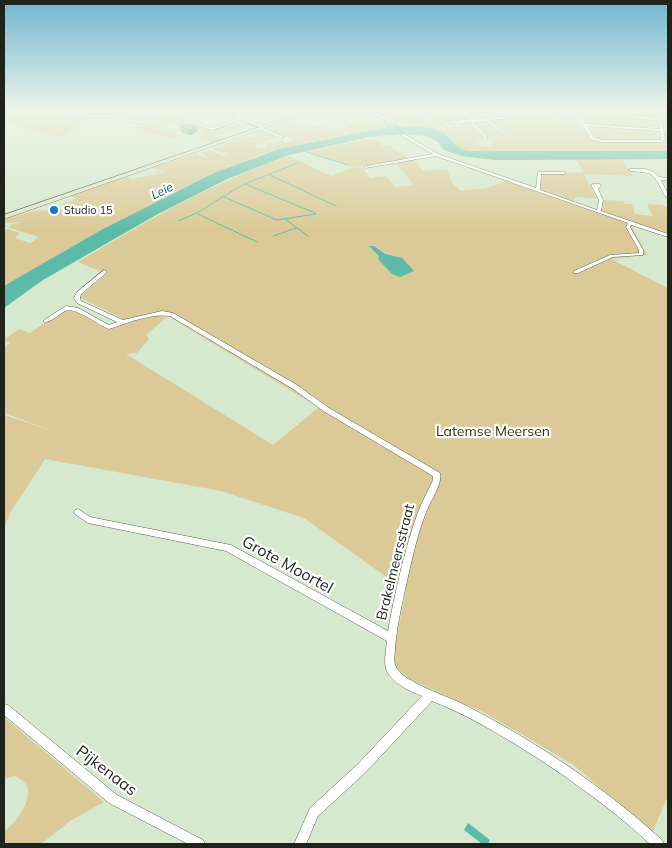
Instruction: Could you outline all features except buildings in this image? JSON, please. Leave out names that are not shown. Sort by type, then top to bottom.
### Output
[{"type":"main road","points":[[4,217],[201,151]]},
{"type":"street","points":[[429,151],[436,155],[668,236]]},
{"type":"street","points":[[366,167],[436,155]]},
{"type":"street","points":[[631,170],[651,172],[658,178],[667,196]]},
{"type":"street","points":[[538,190],[539,173],[564,173]]},
{"type":"street","points":[[658,178],[668,179]]},
{"type":"street","points":[[596,189],[601,200],[599,212]]},
{"type":"street","points":[[576,272],[612,256],[641,254],[641,250],[628,226],[630,223]]},
{"type":"street","points":[[104,272],[79,293],[76,298],[79,302],[122,322]]},
{"type":"street","points":[[46,321],[66,308],[76,310],[109,327],[122,322]]},
{"type":"street","name":"Brakelmeersstraat","points":[[122,322],[162,313],[171,314],[437,475],[437,480],[420,516],[391,638],[389,663],[392,672],[429,696],[458,706],[543,757],[621,812],[658,844]]},
{"type":"street","name":"Grote Moortel","points":[[78,512],[88,520],[228,548],[391,638]]},
{"type":"street","points":[[300,844],[314,812],[362,768],[429,696]]},
{"type":"street","name":"Pijkenaas","points":[[4,709],[113,798],[199,844]]},
{"type":"green space","points":[[210,151],[223,156],[228,154],[216,151],[274,151],[216,172],[101,230],[4,286],[4,246],[6,245],[4,244],[4,231],[7,229],[20,233],[15,238],[30,243],[39,237],[4,226],[11,227],[10,225],[22,222],[4,223],[4,220],[31,212],[44,210],[58,212],[67,209],[62,205],[77,198],[70,197],[126,177],[135,180],[135,178],[161,174],[153,171],[170,174],[153,168],[196,154],[210,159],[202,153]]},
{"type":"green space","name":"Latemse Meersen","points":[[397,151],[409,159],[355,167],[363,168],[370,178],[386,176],[396,187],[414,185],[396,163],[413,160],[423,171],[447,169],[452,183],[461,191],[487,188],[507,180],[630,223],[647,255],[611,259],[668,288],[668,796],[652,833],[574,765],[483,712],[411,680],[394,666],[394,650],[406,591],[304,518],[221,491],[45,459],[10,513],[4,529],[4,415],[53,431],[4,413],[4,348],[10,343],[4,340],[19,329],[30,333],[65,309],[74,310],[110,328],[129,322],[79,297],[106,274],[78,262],[180,203],[234,177],[289,156],[331,176],[354,167],[305,152]],"holes":[[[168,316],[318,408],[273,445],[126,354],[137,353],[149,339],[146,335]]]},
{"type":"green space","points":[[467,151],[668,151],[668,151]]},
{"type":"green space","points":[[621,158],[633,176],[584,174],[597,199],[576,197],[572,201],[540,189],[540,174],[585,172],[575,159]]},
{"type":"green space","points":[[603,200],[623,201],[625,204],[632,204],[635,214],[653,216],[647,204],[662,205],[668,208],[668,234],[602,212]]},
{"type":"green space","points":[[4,717],[104,802],[70,821],[41,844],[4,844],[4,831],[9,828],[23,810],[28,796],[28,789],[25,783],[15,776],[4,779]]},
{"type":"water","name":"Leie","points":[[275,151],[309,151],[289,155],[227,179],[156,215],[43,280],[4,308],[4,286],[101,230],[216,172]]},
{"type":"water","name":"Leie","points":[[446,151],[668,151],[668,159],[495,160],[461,156]]},
{"type":"water","points":[[369,246],[374,246],[385,254],[402,258],[414,271],[400,277],[392,274]]},
{"type":"water","points":[[468,823],[490,840],[488,844],[482,844],[464,830]]},
{"type":"waterway","points":[[306,152],[348,165]]},
{"type":"waterway","points":[[178,221],[197,213],[242,185],[298,163]]},
{"type":"waterway","points":[[61,195],[144,167]]},
{"type":"waterway","points":[[270,175],[336,206]]},
{"type":"waterway","points":[[245,184],[315,213]]},
{"type":"waterway","points":[[4,215],[57,196]]},
{"type":"waterway","points":[[224,197],[277,220],[316,214]]},
{"type":"waterway","points":[[198,214],[257,242]]},
{"type":"waterway","points":[[285,219],[308,236]]},
{"type":"waterway","points":[[273,236],[296,228]]},
{"type":"place","name":"Studio 15","points":[[54,210]]}]
